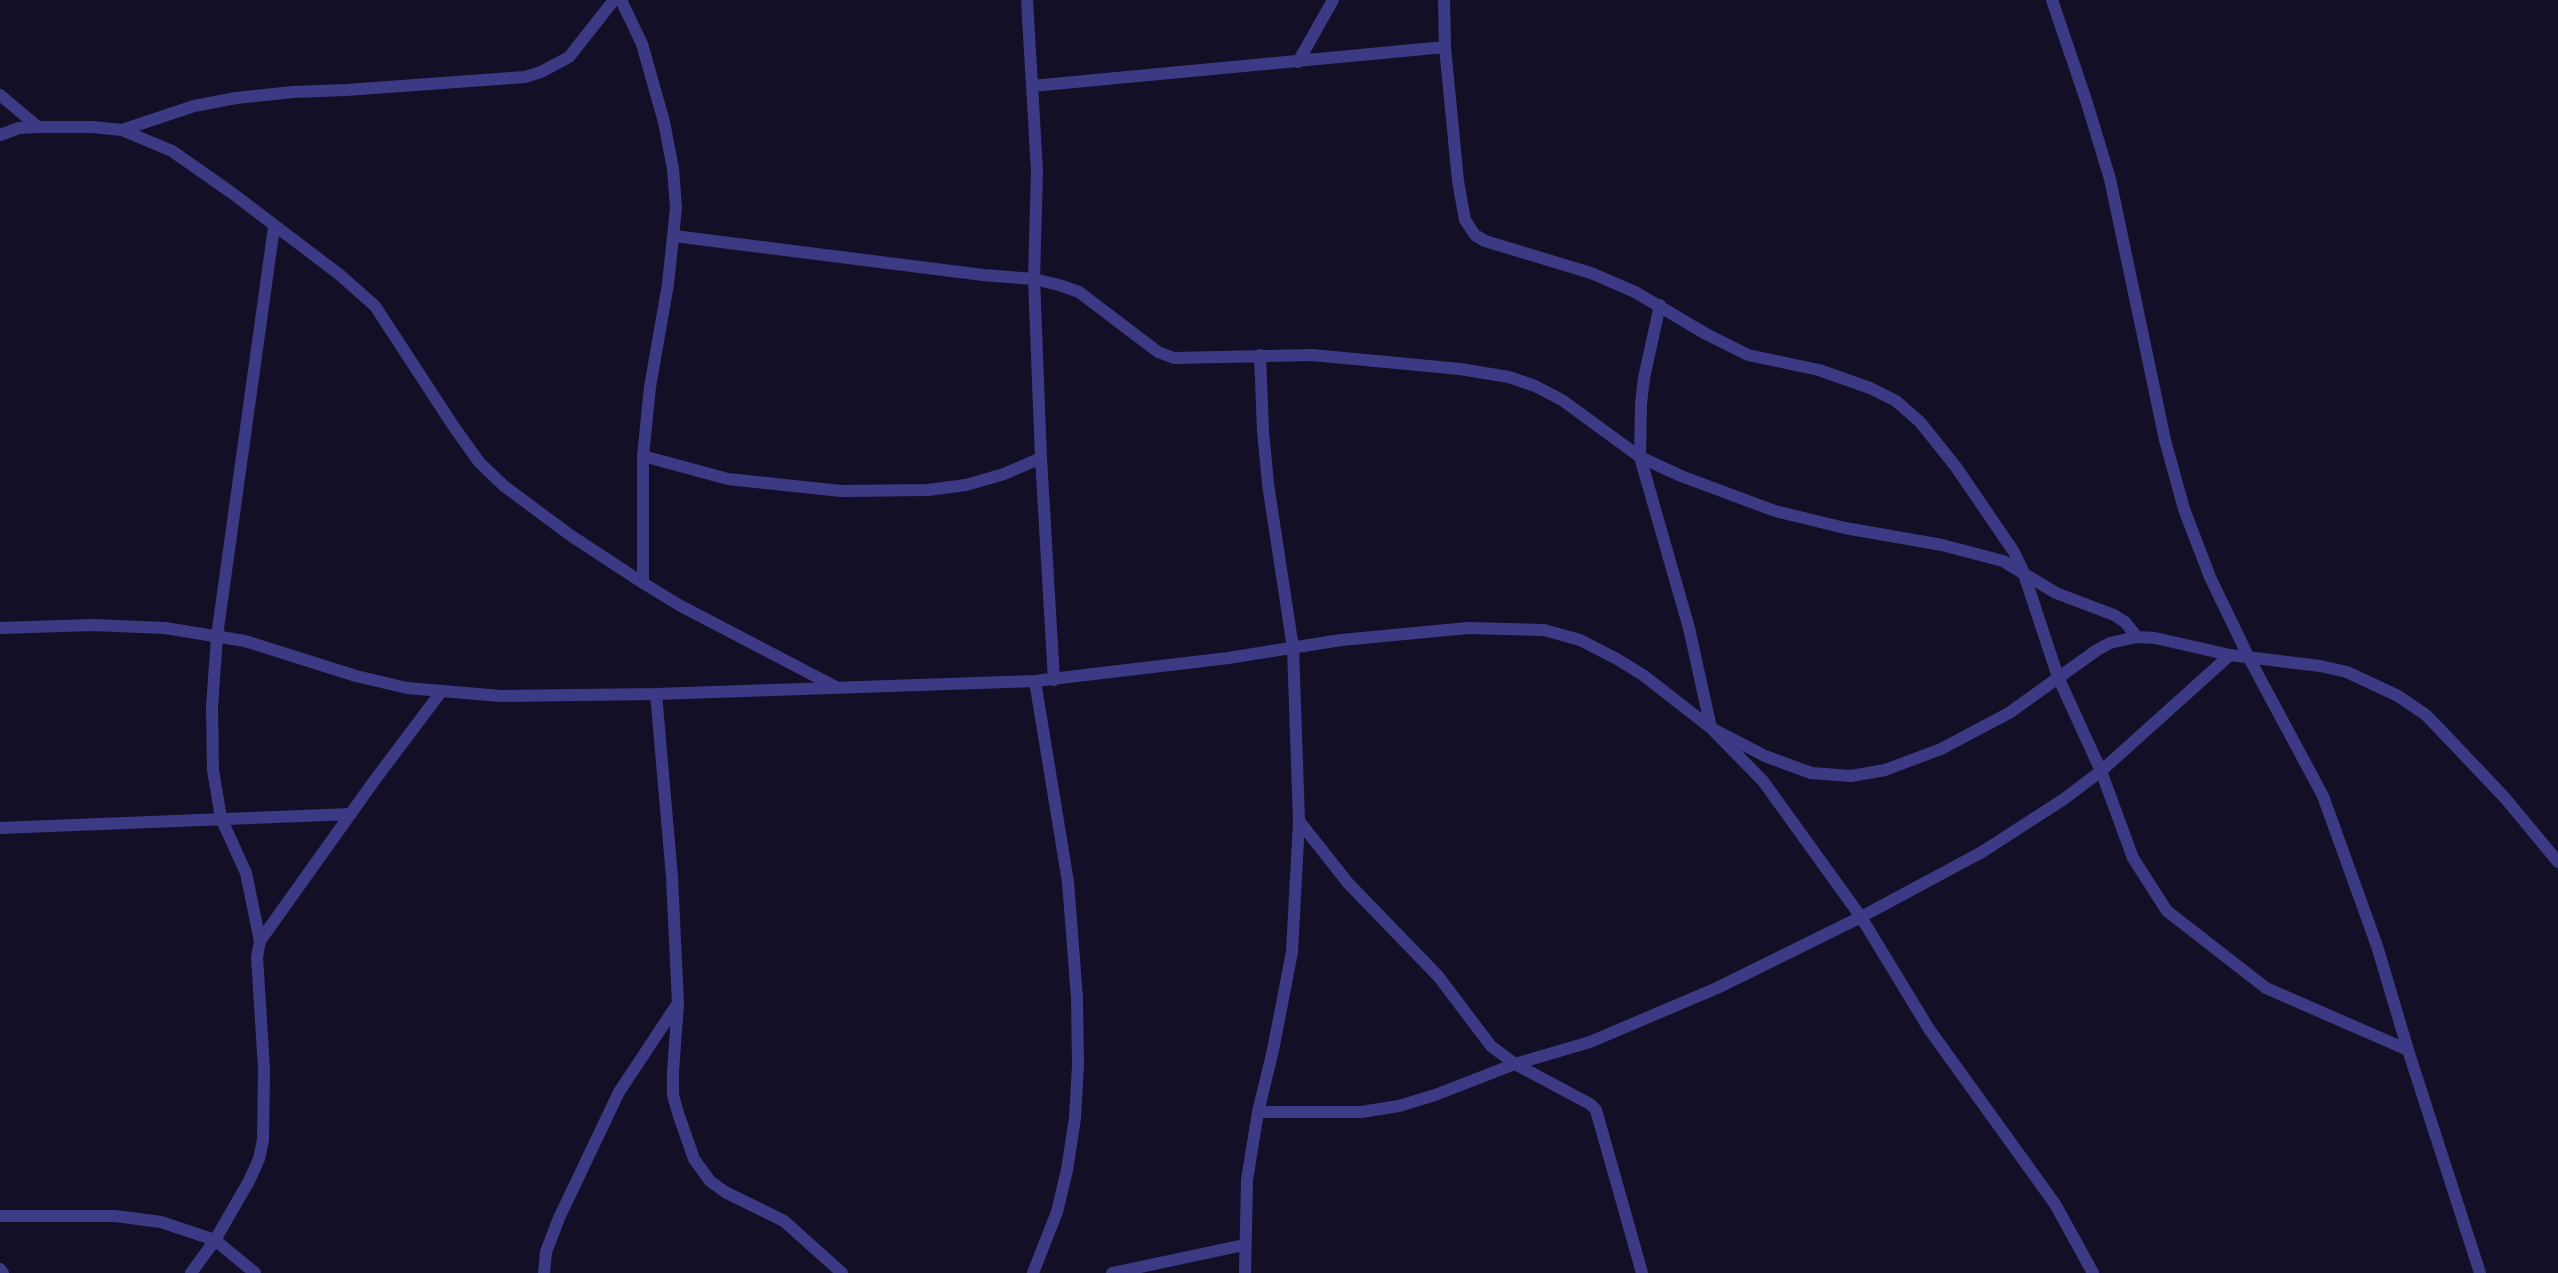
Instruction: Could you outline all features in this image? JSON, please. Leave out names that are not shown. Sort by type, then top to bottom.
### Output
[{"type":"street","points":[[122,130],[194,106],[236,98],[293,92],[356,90],[525,77],[541,72],[569,57],[614,0]]},
{"type":"street","points":[[621,0],[642,44],[664,122],[673,169],[676,208],[668,284],[650,387],[643,456],[643,583]]},
{"type":"street","points":[[1027,0],[1037,171],[1034,279],[1041,458],[1054,680]]},
{"type":"street","points":[[1298,62],[1333,0]]},
{"type":"street","points":[[1444,0],[1445,47],[1458,181],[1462,210],[1470,228],[1485,241],[1592,273],[1660,306],[1706,334],[1748,355],[1820,370],[1870,388],[1896,401],[1920,422],[1956,467],[2005,538],[2023,571],[2058,677],[2101,771],[2133,858],[2167,911],[2266,988],[2408,1050]]},
{"type":"street","points":[[2052,0],[2110,178],[2165,440],[2184,509],[2210,577],[2248,658],[2323,796],[2378,946],[2408,1050],[2480,1273]]},
{"type":"street","points":[[1032,86],[1445,47]]},
{"type":"street","points":[[0,94],[38,127]]},
{"type":"street","points":[[0,135],[19,128],[92,127],[122,130],[172,151],[340,275],[375,306],[454,427],[479,462],[498,480],[570,535],[643,583],[836,687]]},
{"type":"street","points":[[191,1273],[215,1240],[249,1181],[259,1159],[263,1140],[264,1069],[257,957],[260,941],[246,873],[221,818],[213,770],[211,733],[217,636],[274,227]]},
{"type":"street","points":[[674,236],[983,275],[1034,279],[1079,292],[1166,356],[1183,358],[1260,356],[1341,357],[1460,369],[1509,377],[1535,386],[1562,400],[1640,457],[1681,476],[1775,511],[1844,528],[1978,553],[2023,571],[2056,592],[2114,615],[2125,622],[2137,637]]},
{"type":"street","points":[[1660,306],[1644,378],[1640,457],[1689,628],[1711,728]]},
{"type":"street","points":[[1245,1273],[1244,1245],[1247,1180],[1258,1112],[1273,1050],[1292,952],[1299,821],[1294,648],[1268,484],[1263,431],[1260,356]]},
{"type":"street","points":[[643,456],[728,479],[841,491],[928,490],[966,485],[1004,474],[1041,458]]},
{"type":"street","points":[[0,628],[131,626],[165,628],[244,641],[356,676],[407,688],[501,696],[656,694],[1054,680],[1341,640],[1468,628],[1544,630],[1580,640],[1617,659],[1643,676],[1711,728],[1763,781],[1862,917],[1929,1029],[2055,1204],[2093,1273]]},
{"type":"street","points":[[1711,728],[1765,756],[1811,772],[1851,776],[1885,770],[1941,749],[2009,713],[2097,650],[2122,640],[2137,637],[2155,638],[2230,655],[2320,666],[2347,672],[2398,696],[2426,715],[2505,798],[2558,862]]},
{"type":"street","points":[[1258,1112],[1361,1112],[1399,1106],[1435,1096],[1515,1064],[1590,1042],[1708,992],[1862,917],[1982,852],[2064,799],[2101,771],[2230,655]]},
{"type":"street","points":[[1033,1273],[1057,1212],[1067,1170],[1076,1118],[1078,1065],[1077,998],[1068,882],[1035,681]]},
{"type":"street","points":[[260,941],[441,692]]},
{"type":"street","points":[[656,694],[672,877],[678,1004],[672,1071],[673,1095],[699,1169],[710,1181],[725,1192],[784,1221],[842,1273]]},
{"type":"street","points":[[0,828],[351,814]]},
{"type":"street","points":[[1299,821],[1348,883],[1438,976],[1491,1046],[1515,1064],[1590,1104],[1596,1110],[1642,1273]]},
{"type":"street","points":[[544,1273],[546,1252],[559,1218],[619,1092],[678,1004]]},
{"type":"street","points":[[0,1216],[114,1216],[160,1222],[215,1240],[255,1273]]},
{"type":"street","points":[[1112,1273],[1244,1245]]},
{"type":"street","points":[[0,1269],[3,1273]]}]
